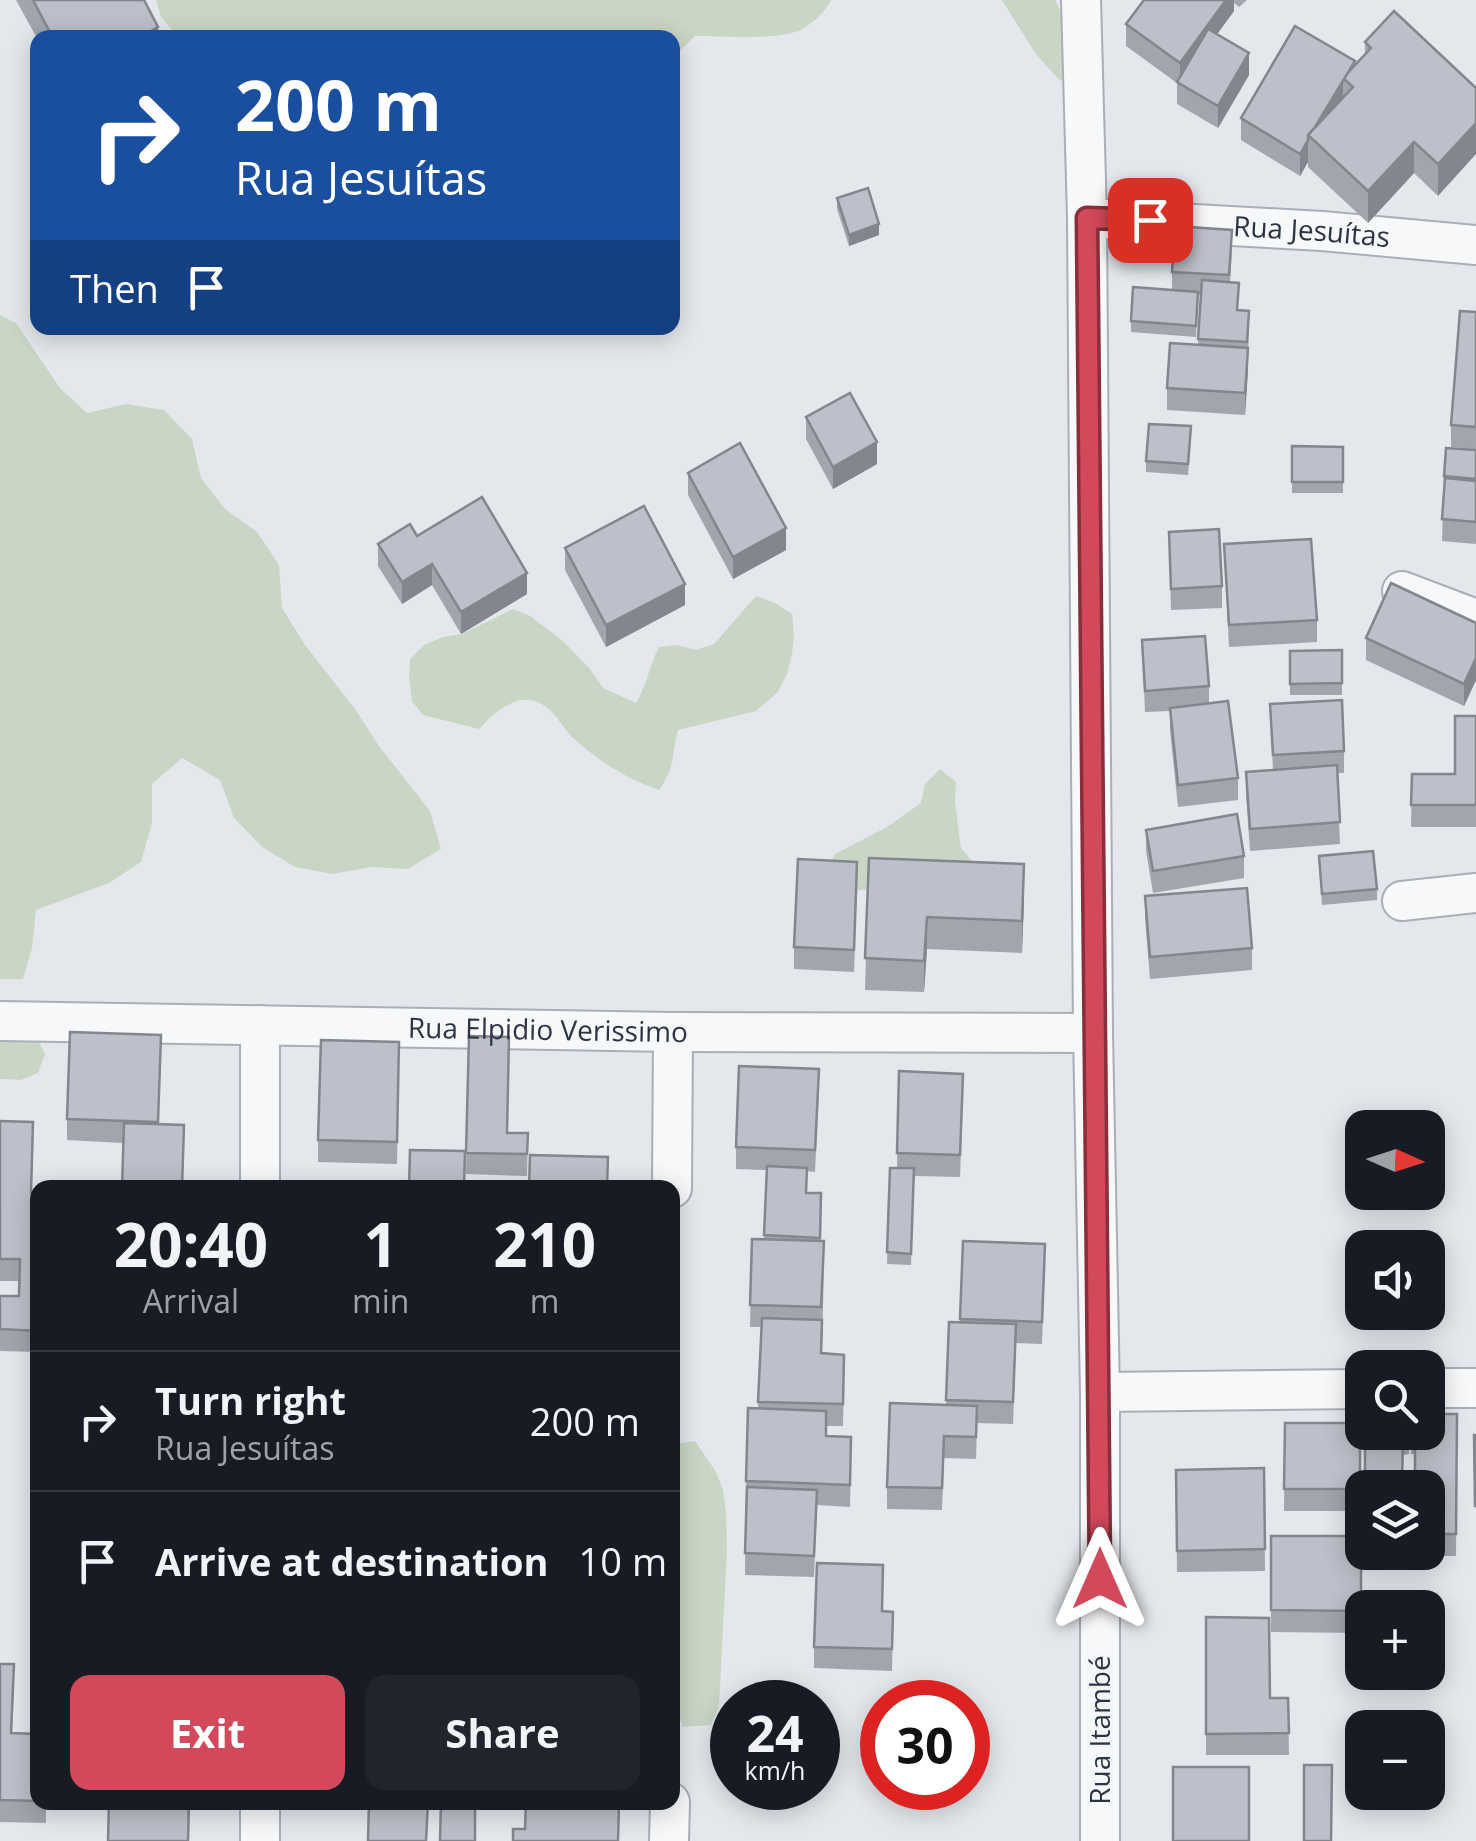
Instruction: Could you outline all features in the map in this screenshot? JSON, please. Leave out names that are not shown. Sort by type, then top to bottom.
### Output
[{"type":"street","name":"Rua Itambé","points":[[1081,0],[1087,218],[1100,1392],[1100,1841]]},
{"type":"street","name":"Rua Jesuítas","points":[[1087,218],[1476,245]]},
{"type":"street","points":[[1402,591],[1476,619]]},
{"type":"street","points":[[1402,901],[1476,893]]},
{"type":"street","name":"Rua Elpidio Verissimo","points":[[0,1020],[673,1032],[1094,1033]]},
{"type":"street","points":[[260,1025],[260,1180]]},
{"type":"street","points":[[672,1180],[673,1032]]},
{"type":"street","points":[[1445,1388],[1476,1388]]},
{"type":"street","points":[[1100,1392],[1345,1389]]},
{"type":"street","points":[[260,1810],[260,1841]]},
{"type":"street","points":[[670,1810],[670,1841]]},
{"type":"green space","points":[[156,0],[831,0],[821,15],[800,30],[759,37],[695,36],[680,51],[680,30],[172,30],[161,17]]},
{"type":"green space","points":[[1002,0],[1055,0],[1070,29],[1079,72],[1060,81],[1035,53]]},
{"type":"green space","points":[[0,315],[16,323],[60,388],[87,413],[126,404],[164,410],[192,439],[201,478],[225,509],[257,532],[279,565],[282,608],[305,645],[430,811],[441,849],[408,869],[371,867],[332,874],[295,867],[262,847],[234,818],[220,780],[182,758],[152,784],[152,823],[141,862],[109,883],[36,910],[32,948],[23,979],[0,979]]},
{"type":"green space","points":[[756,596],[792,614],[792,654],[778,692],[756,711],[678,730],[671,768],[659,790],[603,761],[537,702],[510,704],[479,729],[423,715],[412,701],[410,659],[424,645],[462,634],[513,609],[530,616],[563,641],[603,688],[636,703],[659,647],[677,645],[696,650],[714,644]]},
{"type":"green space","points":[[940,769],[956,782],[961,848],[972,861],[945,888],[859,890],[841,885],[828,870],[835,854],[887,827],[921,803],[925,784]]},
{"type":"green space","points":[[0,1028],[22,1031],[37,1040],[45,1054],[38,1073],[21,1080],[0,1079]]},
{"type":"green space","points":[[695,1441],[716,1472],[726,1512],[720,1680],[710,1680],[710,1725],[683,1727],[680,1719],[680,1443]]},
{"type":"building","points":[[33,0],[144,0],[158,27],[153,30],[49,30]]},
{"type":"building","points":[[1144,0],[1226,0],[1180,63],[1126,24]]},
{"type":"building","points":[[1394,11],[1476,88],[1476,123],[1438,164],[1414,142],[1368,191],[1308,135],[1353,87],[1343,78],[1371,48],[1365,42]]},
{"type":"building","points":[[1295,26],[1355,61],[1300,154],[1241,118]]},
{"type":"building","points":[[1208,29],[1249,53],[1218,106],[1177,82]]},
{"type":"building","points":[[868,188],[879,224],[849,235],[837,198]]},
{"type":"building","points":[[1175,226],[1232,230],[1229,275],[1172,272]]},
{"type":"building","points":[[1202,280],[1239,283],[1237,310],[1249,311],[1247,342],[1198,339]]},
{"type":"building","points":[[1133,287],[1198,292],[1196,326],[1131,321]]},
{"type":"building","points":[[1460,311],[1476,312],[1476,427],[1451,425]]},
{"type":"building","points":[[1170,343],[1248,348],[1245,393],[1167,388]]},
{"type":"building","points":[[850,393],[877,442],[833,467],[806,417]]},
{"type":"building","points":[[1149,424],[1191,426],[1188,464],[1146,461]]},
{"type":"building","points":[[740,443],[786,528],[733,557],[688,473]]},
{"type":"building","points":[[1292,446],[1343,447],[1343,482],[1292,482]]},
{"type":"building","points":[[1446,448],[1476,450],[1476,479],[1444,476]]},
{"type":"building","points":[[1445,478],[1476,481],[1476,522],[1442,519]]},
{"type":"building","points":[[482,497],[527,573],[461,612],[432,564],[402,582],[378,544],[410,524],[417,536]]},
{"type":"building","points":[[644,506],[685,584],[606,625],[565,548]]},
{"type":"building","points":[[1219,529],[1222,586],[1171,589],[1169,532]]},
{"type":"building","points":[[1311,539],[1317,620],[1229,625],[1224,544]]},
{"type":"building","points":[[1391,583],[1476,623],[1476,658],[1464,684],[1366,638]]},
{"type":"building","points":[[1205,636],[1209,686],[1145,691],[1142,640]]},
{"type":"building","points":[[1342,650],[1342,683],[1290,684],[1290,651]]},
{"type":"building","points":[[1342,700],[1344,751],[1273,755],[1270,704]]},
{"type":"building","points":[[1228,701],[1238,778],[1178,785],[1170,708]]},
{"type":"building","points":[[1455,716],[1476,716],[1476,805],[1411,805],[1412,774],[1455,774]]},
{"type":"building","points":[[1337,765],[1340,822],[1250,829],[1246,772]]},
{"type":"building","points":[[1237,814],[1244,856],[1153,871],[1146,830]]},
{"type":"building","points":[[1373,851],[1377,889],[1322,894],[1319,856]]},
{"type":"building","points":[[869,858],[1024,864],[1022,921],[927,917],[924,961],[865,958]]},
{"type":"building","points":[[798,859],[857,862],[854,950],[794,947]]},
{"type":"building","points":[[1247,888],[1252,948],[1150,957],[1145,896]]},
{"type":"building","points":[[70,1032],[161,1035],[158,1122],[67,1119]]},
{"type":"building","points":[[469,1036],[509,1037],[507,1133],[528,1133],[527,1154],[466,1153]]},
{"type":"building","points":[[321,1040],[399,1042],[397,1142],[318,1140]]},
{"type":"building","points":[[739,1066],[819,1069],[815,1150],[736,1147]]},
{"type":"building","points":[[899,1071],[963,1074],[960,1155],[897,1153]]},
{"type":"building","points":[[0,1121],[33,1122],[30,1331],[0,1329],[0,1296],[19,1296],[20,1259],[0,1259]]},
{"type":"building","points":[[124,1123],[184,1125],[182,1180],[122,1180]]},
{"type":"building","points":[[410,1150],[465,1151],[464,1180],[409,1180]]},
{"type":"building","points":[[530,1155],[608,1157],[607,1180],[529,1180]]},
{"type":"building","points":[[767,1166],[807,1168],[806,1193],[821,1193],[820,1238],[764,1235]]},
{"type":"building","points":[[890,1168],[914,1168],[911,1254],[887,1252]]},
{"type":"building","points":[[752,1239],[824,1241],[821,1307],[750,1305]]},
{"type":"building","points":[[963,1241],[1045,1244],[1042,1322],[960,1319]]},
{"type":"building","points":[[762,1318],[822,1320],[821,1353],[844,1355],[843,1404],[758,1402]]},
{"type":"building","points":[[949,1322],[1016,1324],[1013,1402],[946,1400]]},
{"type":"building","points":[[890,1403],[977,1406],[976,1437],[944,1436],[942,1488],[887,1487]]},
{"type":"building","points":[[748,1408],[826,1411],[826,1436],[851,1437],[850,1485],[746,1481]]},
{"type":"building","points":[[1445,1414],[1457,1414],[1456,1534],[1445,1534],[1445,1470],[1415,1470],[1415,1450],[1445,1450]]},
{"type":"building","points":[[1285,1423],[1345,1423],[1345,1450],[1360,1450],[1360,1470],[1345,1470],[1345,1489],[1284,1489]]},
{"type":"building","points":[[1476,1435],[1476,1506],[1475,1506]]},
{"type":"building","points":[[1365,1450],[1403,1450],[1402,1470],[1365,1470]]},
{"type":"building","points":[[1264,1468],[1265,1549],[1177,1551],[1176,1470]]},
{"type":"building","points":[[747,1487],[817,1490],[814,1556],[745,1553]]},
{"type":"building","points":[[1271,1536],[1345,1536],[1345,1570],[1361,1570],[1361,1590],[1345,1590],[1345,1611],[1271,1610]]},
{"type":"building","points":[[817,1563],[883,1565],[882,1611],[893,1612],[892,1649],[814,1647]]},
{"type":"building","points":[[1206,1617],[1269,1618],[1270,1698],[1288,1698],[1289,1733],[1206,1734]]},
{"type":"building","points":[[0,1664],[14,1664],[11,1733],[30,1734],[30,1801],[0,1800]]},
{"type":"building","points":[[1304,1765],[1332,1765],[1331,1841],[1304,1841]]},
{"type":"building","points":[[1173,1767],[1249,1767],[1249,1841],[1173,1841]]},
{"type":"building","points":[[109,1810],[189,1810],[188,1841],[108,1841]]},
{"type":"building","points":[[369,1810],[428,1810],[426,1841],[368,1841]]},
{"type":"building","points":[[441,1810],[475,1810],[475,1841],[440,1841]]},
{"type":"building","points":[[526,1810],[619,1810],[618,1841],[513,1841],[513,1829],[525,1829]]},
{"type":"route","points":[[1100,1579],[1087,218],[1150,220]]}]
